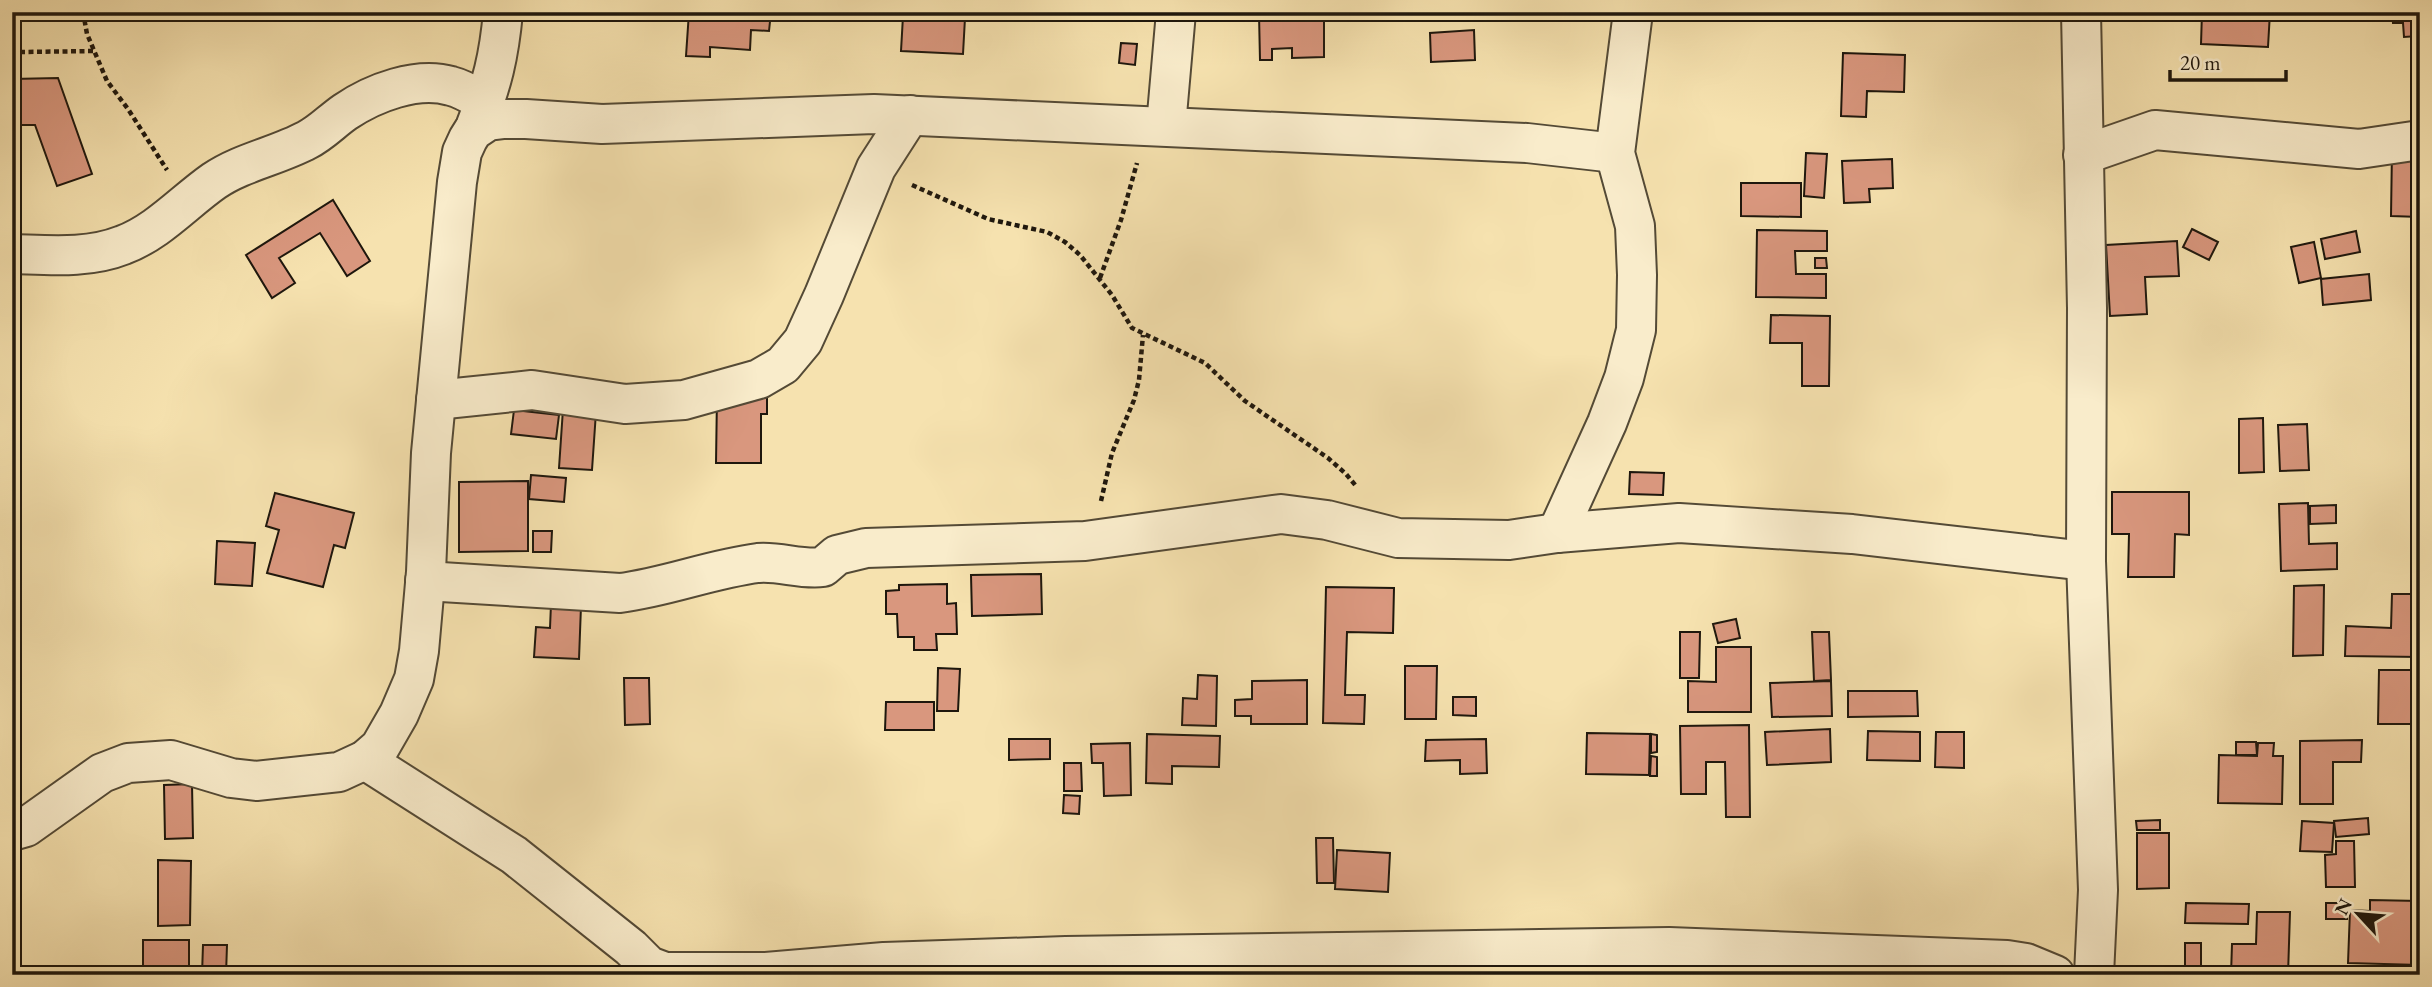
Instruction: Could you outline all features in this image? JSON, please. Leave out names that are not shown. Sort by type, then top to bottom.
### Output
[{"type":"street","points":[[12,831],[26,827],[102,773],[128,763],[171,760],[231,778],[256,781],[339,772],[365,760],[380,747],[399,714],[414,678],[419,651],[431,453],[457,182],[462,152],[492,85],[503,12]]},
{"type":"street","points":[[1151,126],[1176,12]]},
{"type":"street","points":[[1557,533],[1624,379],[1636,330],[1635,226],[1615,153],[1633,12]]},
{"type":"street","points":[[2081,12],[2087,307],[2086,561],[2098,890],[2094,975]]},
{"type":"street","points":[[12,254],[68,256],[104,252],[126,244],[150,231],[232,170],[308,140],[347,110],[408,85],[436,84],[460,89],[479,117],[488,121],[504,119],[602,124],[874,114],[1527,143],[1615,153]]},
{"type":"street","points":[[436,400],[532,390],[625,404],[684,400],[760,379],[783,365],[803,341],[876,168],[911,116]]},
{"type":"street","points":[[2084,155],[2155,130],[2359,149],[2420,140]]},
{"type":"street","points":[[425,581],[620,593],[759,563],[823,567],[837,555],[866,548],[1085,541],[1280,514],[1308,516],[1398,538],[1509,540],[1557,533],[1679,523],[1852,534],[2086,561]]},
{"type":"street","points":[[365,760],[514,855],[631,948],[649,966],[664,972],[766,972],[884,962],[1066,956],[1669,947],[2007,960],[2026,963],[2055,975]]},
{"type":"path","points":[[83,12],[87,34],[107,81],[128,108],[187,202]]},
{"type":"path","points":[[12,49],[33,52],[96,51]]},
{"type":"path","points":[[1100,279],[1121,220],[1137,161],[1151,126]]},
{"type":"path","points":[[876,168],[988,219],[1047,232],[1065,242],[1100,279],[1132,328],[1205,363],[1245,401],[1346,474],[1358,491],[1363,529]]},
{"type":"path","points":[[1085,541],[1102,496],[1115,443],[1134,400],[1139,380],[1143,335]]},
{"type":"building","points":[[689,12],[771,12],[769,31],[751,30],[750,50],[710,47],[710,57],[686,56]]},
{"type":"building","points":[[2202,12],[2270,12],[2268,47],[2201,44]]},
{"type":"building","points":[[2392,12],[2420,12],[2420,48],[2418,36],[2404,37],[2403,23],[2393,23]]},
{"type":"building","points":[[1259,14],[1324,14],[1324,57],[1292,58],[1292,48],[1272,49],[1272,60],[1260,60]]},
{"type":"building","points":[[903,16],[965,18],[963,54],[901,51]]},
{"type":"building","points":[[1474,30],[1475,60],[1431,62],[1430,33]]},
{"type":"building","points":[[1121,43],[1137,44],[1135,65],[1119,63]]},
{"type":"building","points":[[1843,53],[1905,55],[1904,92],[1867,91],[1866,117],[1841,116]]},
{"type":"building","points":[[58,78],[92,174],[57,186],[35,125],[12,125],[12,79]]},
{"type":"building","points":[[2392,149],[2420,150],[2420,217],[2391,216]]},
{"type":"building","points":[[1806,153],[1827,154],[1824,198],[1804,196]]},
{"type":"building","points":[[1892,159],[1893,188],[1869,189],[1870,202],[1844,203],[1842,161]]},
{"type":"building","points":[[1741,183],[1801,183],[1801,217],[1741,216]]},
{"type":"building","points":[[333,200],[370,261],[347,276],[320,233],[279,258],[295,283],[272,298],[246,255]]},
{"type":"building","points":[[2192,229],[2218,242],[2209,260],[2183,247]]},
{"type":"building","points":[[1757,230],[1827,231],[1827,251],[1795,251],[1796,274],[1826,274],[1826,298],[1756,297]]},
{"type":"building","points":[[2356,231],[2360,252],[2325,259],[2321,239]]},
{"type":"building","points":[[2177,241],[2179,276],[2145,277],[2147,314],[2110,316],[2106,245]]},
{"type":"building","points":[[2314,242],[2321,278],[2299,283],[2291,247]]},
{"type":"building","points":[[1815,258],[1826,258],[1827,268],[1815,268]]},
{"type":"building","points":[[2369,274],[2371,300],[2323,305],[2321,279]]},
{"type":"building","points":[[1771,315],[1830,316],[1829,386],[1802,386],[1802,343],[1770,343]]},
{"type":"building","points":[[717,395],[767,395],[767,414],[761,414],[761,463],[716,463]]},
{"type":"building","points":[[563,409],[596,412],[592,470],[559,468]]},
{"type":"building","points":[[514,410],[559,415],[556,439],[511,434]]},
{"type":"building","points":[[2263,418],[2264,472],[2239,473],[2239,419]]},
{"type":"building","points":[[2307,424],[2309,470],[2280,471],[2278,425]]},
{"type":"building","points":[[1630,472],[1664,473],[1663,495],[1629,494]]},
{"type":"building","points":[[531,475],[566,478],[564,502],[529,499]]},
{"type":"building","points":[[528,481],[528,551],[459,552],[459,482]]},
{"type":"building","points":[[2112,492],[2189,492],[2189,535],[2175,534],[2174,577],[2128,577],[2129,534],[2112,534]]},
{"type":"building","points":[[275,493],[354,513],[345,548],[334,545],[323,587],[267,573],[279,530],[266,526]]},
{"type":"building","points":[[2308,503],[2309,544],[2337,543],[2337,569],[2281,571],[2279,504]]},
{"type":"building","points":[[2336,505],[2336,523],[2310,524],[2310,506]]},
{"type":"building","points":[[533,531],[552,531],[551,552],[533,552]]},
{"type":"building","points":[[217,541],[255,543],[252,586],[215,584]]},
{"type":"building","points":[[1041,574],[1042,614],[972,616],[971,575]]},
{"type":"building","points":[[947,584],[947,604],[956,603],[957,634],[936,634],[937,650],[914,650],[914,637],[898,637],[897,614],[886,614],[886,591],[899,590],[899,585]]},
{"type":"building","points":[[2324,585],[2323,655],[2293,656],[2294,586]]},
{"type":"building","points":[[1326,587],[1394,588],[1393,633],[1347,632],[1345,695],[1365,695],[1364,724],[1323,723]]},
{"type":"building","points":[[2392,594],[2420,594],[2420,657],[2345,656],[2346,626],[2391,628]]},
{"type":"building","points":[[551,604],[581,606],[579,659],[534,657],[536,627],[550,628]]},
{"type":"building","points":[[1736,619],[1740,638],[1718,643],[1713,624]]},
{"type":"building","points":[[1680,632],[1700,632],[1699,678],[1680,678]]},
{"type":"building","points":[[1812,632],[1829,632],[1831,680],[1814,681]]},
{"type":"building","points":[[1716,647],[1751,647],[1751,712],[1688,712],[1688,681],[1716,682]]},
{"type":"building","points":[[1405,666],[1437,666],[1436,719],[1405,719]]},
{"type":"building","points":[[938,668],[960,669],[958,711],[937,711]]},
{"type":"building","points":[[2379,670],[2420,670],[2419,724],[2378,724]]},
{"type":"building","points":[[1198,675],[1217,676],[1216,726],[1182,725],[1183,698],[1197,699]]},
{"type":"building","points":[[624,678],[649,678],[650,724],[625,725]]},
{"type":"building","points":[[1307,680],[1307,724],[1251,724],[1251,716],[1235,716],[1235,700],[1252,699],[1252,681]]},
{"type":"building","points":[[1831,681],[1832,716],[1772,717],[1770,683]]},
{"type":"building","points":[[1848,691],[1917,691],[1918,716],[1848,717]]},
{"type":"building","points":[[1453,697],[1476,697],[1476,716],[1453,715]]},
{"type":"building","points":[[886,702],[934,702],[934,730],[885,730]]},
{"type":"building","points":[[1749,725],[1750,817],[1726,817],[1725,762],[1706,762],[1706,794],[1681,794],[1680,726]]},
{"type":"building","points":[[1830,729],[1831,762],[1767,765],[1765,732]]},
{"type":"building","points":[[1868,731],[1920,732],[1920,761],[1867,760]]},
{"type":"building","points":[[1936,732],[1964,732],[1964,768],[1935,767]]},
{"type":"building","points":[[1587,733],[1650,734],[1649,775],[1586,774]]},
{"type":"building","points":[[1147,734],[1220,736],[1219,767],[1172,766],[1172,784],[1146,783]]},
{"type":"building","points":[[1651,734],[1657,735],[1657,752],[1651,753]]},
{"type":"building","points":[[1009,739],[1050,739],[1050,759],[1009,760]]},
{"type":"building","points":[[1486,739],[1487,773],[1460,774],[1460,760],[1425,761],[1426,740]]},
{"type":"building","points":[[2362,740],[2361,762],[2333,762],[2333,804],[2300,804],[2300,741]]},
{"type":"building","points":[[2236,742],[2256,742],[2257,755],[2236,755]]},
{"type":"building","points":[[1130,743],[1131,795],[1104,796],[1103,763],[1092,763],[1091,744]]},
{"type":"building","points":[[2258,743],[2274,743],[2273,756],[2283,756],[2282,804],[2218,803],[2219,755],[2257,756]]},
{"type":"building","points":[[1651,756],[1657,757],[1657,776],[1650,776]]},
{"type":"building","points":[[1064,763],[1081,763],[1082,791],[1064,791]]},
{"type":"building","points":[[192,784],[193,838],[165,839],[164,785]]},
{"type":"building","points":[[1064,795],[1080,796],[1079,814],[1063,813]]},
{"type":"building","points":[[2368,818],[2369,834],[2336,837],[2334,821]]},
{"type":"building","points":[[2160,820],[2160,830],[2137,830],[2136,821]]},
{"type":"building","points":[[2302,821],[2334,823],[2332,852],[2300,851]]},
{"type":"building","points":[[2137,833],[2169,833],[2169,888],[2137,889]]},
{"type":"building","points":[[1316,838],[1333,838],[1334,883],[1317,883]]},
{"type":"building","points":[[2336,841],[2354,841],[2355,887],[2326,887],[2325,855],[2336,854]]},
{"type":"building","points":[[1337,850],[1390,853],[1388,892],[1335,889]]},
{"type":"building","points":[[158,860],[191,861],[190,925],[158,926]]},
{"type":"building","points":[[2370,900],[2420,901],[2420,965],[2348,963],[2350,910],[2370,911]]},
{"type":"building","points":[[2186,903],[2249,904],[2248,924],[2185,923]]},
{"type":"building","points":[[2326,903],[2347,903],[2347,919],[2326,919]]},
{"type":"building","points":[[2257,912],[2290,912],[2288,975],[2231,975],[2232,944],[2256,944]]},
{"type":"building","points":[[143,940],[189,940],[189,975],[158,975],[158,969],[143,970]]},
{"type":"building","points":[[2185,943],[2201,943],[2201,968],[2185,967]]},
{"type":"building","points":[[203,945],[227,945],[226,975],[202,975]]}]
